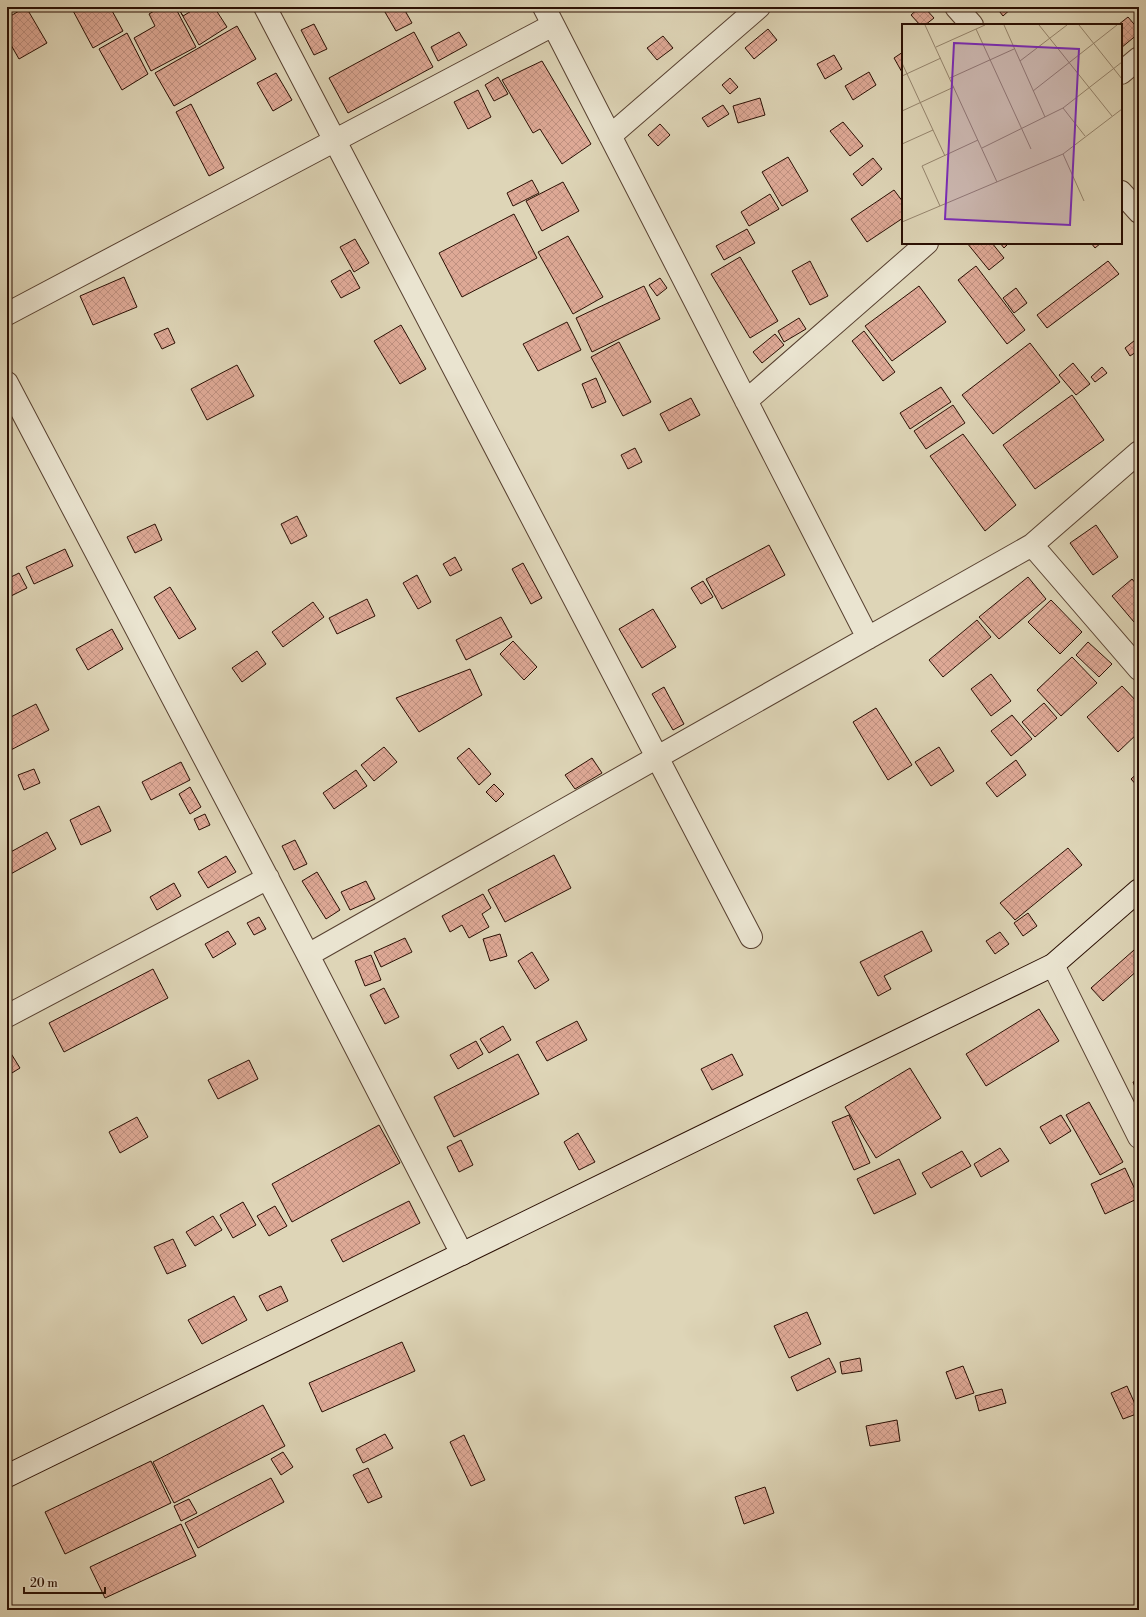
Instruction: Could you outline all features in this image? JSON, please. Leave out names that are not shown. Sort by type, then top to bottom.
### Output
[{"type":"street","points":[[265,7],[751,937]]},
{"type":"street","points":[[610,136],[759,7]]},
{"type":"street","points":[[956,7],[971,24]]},
{"type":"street","points":[[7,314],[334,140],[549,16],[868,638]]},
{"type":"street","points":[[1122,73],[1139,58]]},
{"type":"street","points":[[1122,193],[1139,212]]},
{"type":"street","points":[[746,401],[926,244]]},
{"type":"street","points":[[7,383],[13,410],[268,878],[462,1254]]},
{"type":"street","points":[[308,955],[1032,545],[1139,452]]},
{"type":"street","points":[[1032,545],[1139,669]]},
{"type":"street","points":[[7,1016],[268,878]]},
{"type":"street","points":[[7,1476],[1053,965],[1139,890]]},
{"type":"street","points":[[1053,965],[1139,1137]]},
{"type":"building","points":[[26,7],[47,43],[19,59],[7,38],[7,18]]},
{"type":"building","points":[[71,7],[110,7],[123,31],[93,48]]},
{"type":"building","points":[[161,7],[175,7],[196,47],[151,71],[134,38],[155,26],[149,14]]},
{"type":"building","points":[[192,7],[214,7],[227,27],[199,45],[180,11],[183,16],[193,10]]},
{"type":"building","points":[[382,7],[403,7],[412,23],[396,31]]},
{"type":"building","points":[[920,7],[924,7],[934,18],[926,24],[919,24],[911,15]]},
{"type":"building","points":[[996,7],[1013,7],[1003,16]]},
{"type":"building","points":[[1128,17],[1139,30],[1139,33],[1122,47],[1122,24],[1119,24]]},
{"type":"building","points":[[314,24],[327,49],[314,55],[301,30]]},
{"type":"building","points":[[237,26],[256,59],[174,106],[155,73]]},
{"type":"building","points":[[768,29],[777,40],[754,59],[745,48]]},
{"type":"building","points":[[414,32],[433,67],[348,113],[329,78]]},
{"type":"building","points":[[459,32],[467,45],[438,61],[431,47]]},
{"type":"building","points":[[127,33],[148,74],[122,90],[99,49]]},
{"type":"building","points":[[663,36],[673,48],[657,60],[647,48]]},
{"type":"building","points":[[902,53],[902,72],[894,58]]},
{"type":"building","points":[[834,55],[842,69],[825,79],[817,64]]},
{"type":"building","points":[[542,61],[591,144],[562,164],[540,129],[533,133],[502,80]]},
{"type":"building","points":[[869,72],[876,85],[853,100],[845,86]]},
{"type":"building","points":[[276,73],[292,100],[273,111],[257,83]]},
{"type":"building","points":[[498,77],[508,94],[494,101],[485,85]]},
{"type":"building","points":[[730,78],[738,87],[730,94],[722,85]]},
{"type":"building","points":[[478,90],[491,117],[468,129],[454,102]]},
{"type":"building","points":[[760,98],[765,115],[738,123],[733,106]]},
{"type":"building","points":[[191,104],[224,168],[209,176],[176,112]]},
{"type":"building","points":[[723,105],[729,114],[708,127],[702,118]]},
{"type":"building","points":[[843,122],[863,146],[850,156],[830,131]]},
{"type":"building","points":[[660,124],[670,135],[658,146],[648,135]]},
{"type":"building","points":[[788,157],[808,191],[782,206],[762,172]]},
{"type":"building","points":[[873,158],[882,169],[862,186],[853,174]]},
{"type":"building","points":[[532,180],[539,193],[513,206],[507,193]]},
{"type":"building","points":[[563,182],[579,211],[542,231],[526,201]]},
{"type":"building","points":[[894,190],[902,201],[902,219],[867,242],[851,219]]},
{"type":"building","points":[[770,194],[779,209],[749,226],[741,212]]},
{"type":"building","points":[[514,214],[537,258],[462,297],[439,253]]},
{"type":"building","points":[[747,229],[755,243],[724,260],[716,246]]},
{"type":"building","points":[[568,236],[603,297],[573,314],[538,252]]},
{"type":"building","points":[[355,239],[369,263],[354,272],[340,247]]},
{"type":"building","points":[[968,244],[993,244],[1004,258],[989,270]]},
{"type":"building","points":[[1001,244],[1008,244],[1004,248]]},
{"type":"building","points":[[1092,244],[1100,244],[1095,248]]},
{"type":"building","points":[[740,257],[778,321],[750,338],[711,274]]},
{"type":"building","points":[[810,261],[828,296],[810,305],[792,271]]},
{"type":"building","points":[[1108,261],[1119,274],[1047,328],[1037,315]]},
{"type":"building","points":[[976,266],[1025,330],[1007,344],[958,280]]},
{"type":"building","points":[[350,270],[360,288],[341,298],[331,281]]},
{"type":"building","points":[[124,277],[137,307],[93,325],[80,296]]},
{"type":"building","points":[[660,278],[667,288],[657,296],[649,285]]},
{"type":"building","points":[[644,286],[660,319],[592,352],[576,318]]},
{"type":"building","points":[[919,286],[946,322],[892,361],[865,326]]},
{"type":"building","points":[[1016,288],[1027,303],[1014,313],[1003,298]]},
{"type":"building","points":[[799,318],[806,329],[784,342],[778,331]]},
{"type":"building","points":[[567,322],[581,350],[538,371],[523,344]]},
{"type":"building","points":[[401,325],[426,369],[400,384],[374,341]]},
{"type":"building","points":[[168,328],[175,343],[162,349],[154,334]]},
{"type":"building","points":[[864,331],[895,372],[883,381],[852,341]]},
{"type":"building","points":[[775,334],[784,345],[762,363],[753,352]]},
{"type":"building","points":[[1139,337],[1139,350],[1130,356],[1125,348]]},
{"type":"building","points":[[619,342],[651,402],[623,416],[591,357]]},
{"type":"building","points":[[1030,343],[1060,382],[993,434],[962,395]]},
{"type":"building","points":[[1073,363],[1090,384],[1076,395],[1059,375]]},
{"type":"building","points":[[237,365],[254,396],[207,420],[191,389]]},
{"type":"building","points":[[1102,367],[1107,373],[1095,382],[1091,377]]},
{"type":"building","points":[[596,378],[606,402],[592,408],[582,384]]},
{"type":"building","points":[[941,387],[951,402],[910,429],[900,413]]},
{"type":"building","points":[[1072,395],[1104,440],[1035,489],[1003,445]]},
{"type":"building","points":[[691,398],[700,415],[669,431],[660,414]]},
{"type":"building","points":[[953,405],[965,423],[926,449],[914,431]]},
{"type":"building","points":[[963,434],[1016,505],[985,531],[930,456]]},
{"type":"building","points":[[635,448],[642,462],[628,469],[621,455]]},
{"type":"building","points":[[297,516],[307,536],[291,544],[281,524]]},
{"type":"building","points":[[155,524],[162,540],[135,553],[127,537]]},
{"type":"building","points":[[1096,525],[1118,557],[1093,575],[1070,543]]},
{"type":"building","points":[[769,545],[785,575],[722,609],[706,579]]},
{"type":"building","points":[[65,549],[73,566],[34,584],[26,567]]},
{"type":"building","points":[[455,557],[462,570],[450,576],[443,564]]},
{"type":"building","points":[[523,563],[542,598],[531,604],[512,569]]},
{"type":"building","points":[[19,573],[27,588],[7,598],[7,579]]},
{"type":"building","points":[[417,575],[431,602],[418,609],[403,583]]},
{"type":"building","points":[[1028,577],[1046,599],[999,639],[979,617]]},
{"type":"building","points":[[1132,579],[1139,587],[1139,618],[1134,622],[1112,596]]},
{"type":"building","points":[[703,581],[713,597],[701,604],[691,588]]},
{"type":"building","points":[[170,587],[196,629],[179,639],[154,597]]},
{"type":"building","points":[[367,599],[375,616],[337,634],[329,618]]},
{"type":"building","points":[[1051,600],[1082,632],[1060,654],[1028,622]]},
{"type":"building","points":[[313,602],[324,617],[283,647],[272,632]]},
{"type":"building","points":[[653,609],[676,647],[642,668],[619,629]]},
{"type":"building","points":[[501,617],[512,637],[466,660],[456,640]]},
{"type":"building","points":[[977,620],[991,637],[943,677],[929,660]]},
{"type":"building","points":[[112,629],[123,649],[88,670],[76,649]]},
{"type":"building","points":[[513,641],[537,667],[524,680],[500,654]]},
{"type":"building","points":[[1088,642],[1112,664],[1099,677],[1076,655]]},
{"type":"building","points":[[257,651],[266,664],[242,682],[232,668]]},
{"type":"building","points":[[1072,657],[1097,683],[1061,716],[1037,690]]},
{"type":"building","points":[[470,669],[482,695],[419,732],[396,698]]},
{"type":"building","points":[[991,674],[1011,701],[991,716],[971,689]]},
{"type":"building","points":[[1122,686],[1139,704],[1139,732],[1118,752],[1087,717]]},
{"type":"building","points":[[664,687],[684,724],[673,730],[652,694]]},
{"type":"building","points":[[1044,703],[1057,718],[1035,737],[1022,722]]},
{"type":"building","points":[[36,704],[49,730],[7,752],[7,719]]},
{"type":"building","points":[[876,708],[912,765],[888,780],[853,722]]},
{"type":"building","points":[[1012,715],[1032,739],[1011,756],[991,731]]},
{"type":"building","points":[[384,747],[397,762],[374,781],[361,765]]},
{"type":"building","points":[[939,747],[954,771],[931,786],[915,762]]},
{"type":"building","points":[[469,748],[491,774],[479,785],[457,758]]},
{"type":"building","points":[[592,758],[602,773],[575,789],[565,775]]},
{"type":"building","points":[[1016,760],[1026,775],[997,797],[986,783]]},
{"type":"building","points":[[181,762],[190,780],[151,800],[142,782]]},
{"type":"building","points":[[34,769],[40,783],[24,790],[18,775]]},
{"type":"building","points":[[356,770],[367,786],[334,809],[323,793]]},
{"type":"building","points":[[1139,772],[1139,788],[1131,779]]},
{"type":"building","points":[[494,784],[504,794],[496,802],[486,792]]},
{"type":"building","points":[[190,787],[201,807],[190,814],[179,794]]},
{"type":"building","points":[[99,806],[111,831],[81,845],[70,820]]},
{"type":"building","points":[[205,814],[210,825],[199,830],[194,819]]},
{"type":"building","points":[[47,832],[56,849],[7,876],[7,854]]},
{"type":"building","points":[[295,840],[307,864],[294,870],[282,846]]},
{"type":"building","points":[[1068,848],[1082,865],[1015,920],[1000,903]]},
{"type":"building","points":[[554,855],[571,888],[505,922],[488,890]]},
{"type":"building","points":[[226,856],[236,872],[208,888],[198,872]]},
{"type":"building","points":[[317,872],[340,910],[326,919],[302,881]]},
{"type":"building","points":[[366,881],[375,899],[350,910],[341,892]]},
{"type":"building","points":[[174,883],[181,896],[157,910],[150,897]]},
{"type":"building","points":[[483,894],[491,908],[482,914],[489,927],[469,938],[462,925],[450,932],[442,916]]},
{"type":"building","points":[[1028,913],[1037,926],[1023,936],[1014,923]]},
{"type":"building","points":[[259,917],[266,929],[254,935],[247,923]]},
{"type":"building","points":[[228,931],[236,944],[213,958],[205,944]]},
{"type":"building","points":[[922,931],[932,951],[884,976],[891,989],[878,996],[860,962]]},
{"type":"building","points":[[1000,932],[1009,944],[995,954],[986,941]]},
{"type":"building","points":[[500,934],[507,956],[490,961],[483,939]]},
{"type":"building","points":[[405,938],[412,952],[381,967],[374,952]]},
{"type":"building","points":[[1134,950],[1139,956],[1139,969],[1103,1001],[1091,988]]},
{"type":"building","points":[[532,952],[549,980],[535,989],[518,961]]},
{"type":"building","points":[[371,955],[381,980],[365,986],[355,961]]},
{"type":"building","points":[[153,969],[168,998],[64,1052],[49,1023]]},
{"type":"building","points":[[384,988],[399,1017],[385,1024],[370,995]]},
{"type":"building","points":[[1039,1009],[1059,1041],[986,1086],[966,1054]]},
{"type":"building","points":[[577,1021],[587,1040],[547,1061],[536,1042]]},
{"type":"building","points":[[503,1026],[511,1040],[489,1053],[480,1039]]},
{"type":"building","points":[[476,1041],[483,1054],[458,1069],[450,1055]]},
{"type":"building","points":[[7,1047],[20,1068],[7,1076]]},
{"type":"building","points":[[518,1054],[539,1094],[454,1137],[434,1097]]},
{"type":"building","points":[[732,1054],[743,1075],[712,1090],[701,1069]]},
{"type":"building","points":[[249,1060],[258,1079],[218,1099],[208,1080]]},
{"type":"building","points":[[910,1068],[941,1118],[876,1158],[845,1107]]},
{"type":"building","points":[[1139,1080],[1139,1097],[1133,1082]]},
{"type":"building","points":[[1089,1102],[1123,1162],[1100,1175],[1066,1115]]},
{"type":"building","points":[[849,1115],[870,1163],[854,1170],[832,1122]]},
{"type":"building","points":[[1061,1115],[1071,1131],[1050,1144],[1040,1127]]},
{"type":"building","points":[[137,1117],[148,1137],[120,1153],[109,1132]]},
{"type":"building","points":[[379,1125],[400,1163],[292,1222],[272,1184]]},
{"type":"building","points":[[578,1133],[595,1162],[579,1170],[564,1142]]},
{"type":"building","points":[[461,1140],[473,1165],[459,1172],[447,1147]]},
{"type":"building","points":[[1000,1148],[1009,1161],[981,1177],[974,1164]]},
{"type":"building","points":[[962,1151],[971,1166],[931,1188],[922,1173]]},
{"type":"building","points":[[899,1159],[916,1194],[874,1214],[857,1179]]},
{"type":"building","points":[[1125,1168],[1139,1198],[1105,1214],[1091,1184]]},
{"type":"building","points":[[409,1201],[420,1223],[343,1262],[331,1240]]},
{"type":"building","points":[[243,1202],[256,1225],[233,1238],[220,1215]]},
{"type":"building","points":[[275,1206],[287,1226],[269,1236],[257,1216]]},
{"type":"building","points":[[213,1216],[222,1230],[195,1246],[186,1232]]},
{"type":"building","points":[[173,1239],[186,1266],[167,1274],[154,1247]]},
{"type":"building","points":[[281,1286],[288,1301],[267,1311],[259,1296]]},
{"type":"building","points":[[234,1296],[247,1320],[202,1344],[188,1320]]},
{"type":"building","points":[[807,1312],[821,1344],[789,1358],[774,1326]]},
{"type":"building","points":[[402,1342],[415,1371],[322,1412],[309,1383]]},
{"type":"building","points":[[829,1358],[836,1372],[797,1391],[791,1377]]},
{"type":"building","points":[[860,1358],[862,1371],[842,1374],[840,1362]]},
{"type":"building","points":[[963,1366],[974,1393],[956,1399],[946,1372]]},
{"type":"building","points":[[1127,1386],[1139,1413],[1123,1419],[1111,1393]]},
{"type":"building","points":[[1002,1389],[1006,1403],[979,1411],[975,1396]]},
{"type":"building","points":[[263,1405],[285,1446],[174,1503],[153,1462]]},
{"type":"building","points":[[897,1420],[900,1441],[870,1446],[866,1426]]},
{"type":"building","points":[[385,1434],[393,1448],[363,1463],[356,1449]]},
{"type":"building","points":[[464,1435],[485,1480],[471,1486],[450,1442]]},
{"type":"building","points":[[283,1452],[293,1467],[281,1475],[271,1459]]},
{"type":"building","points":[[151,1461],[171,1503],[65,1554],[45,1512]]},
{"type":"building","points":[[368,1468],[382,1497],[368,1503],[353,1475]]},
{"type":"building","points":[[271,1478],[284,1502],[198,1548],[185,1523]]},
{"type":"building","points":[[765,1487],[774,1513],[744,1524],[735,1497]]},
{"type":"building","points":[[189,1499],[197,1513],[181,1521],[174,1506]]},
{"type":"building","points":[[181,1524],[196,1556],[105,1598],[90,1567]]}]
